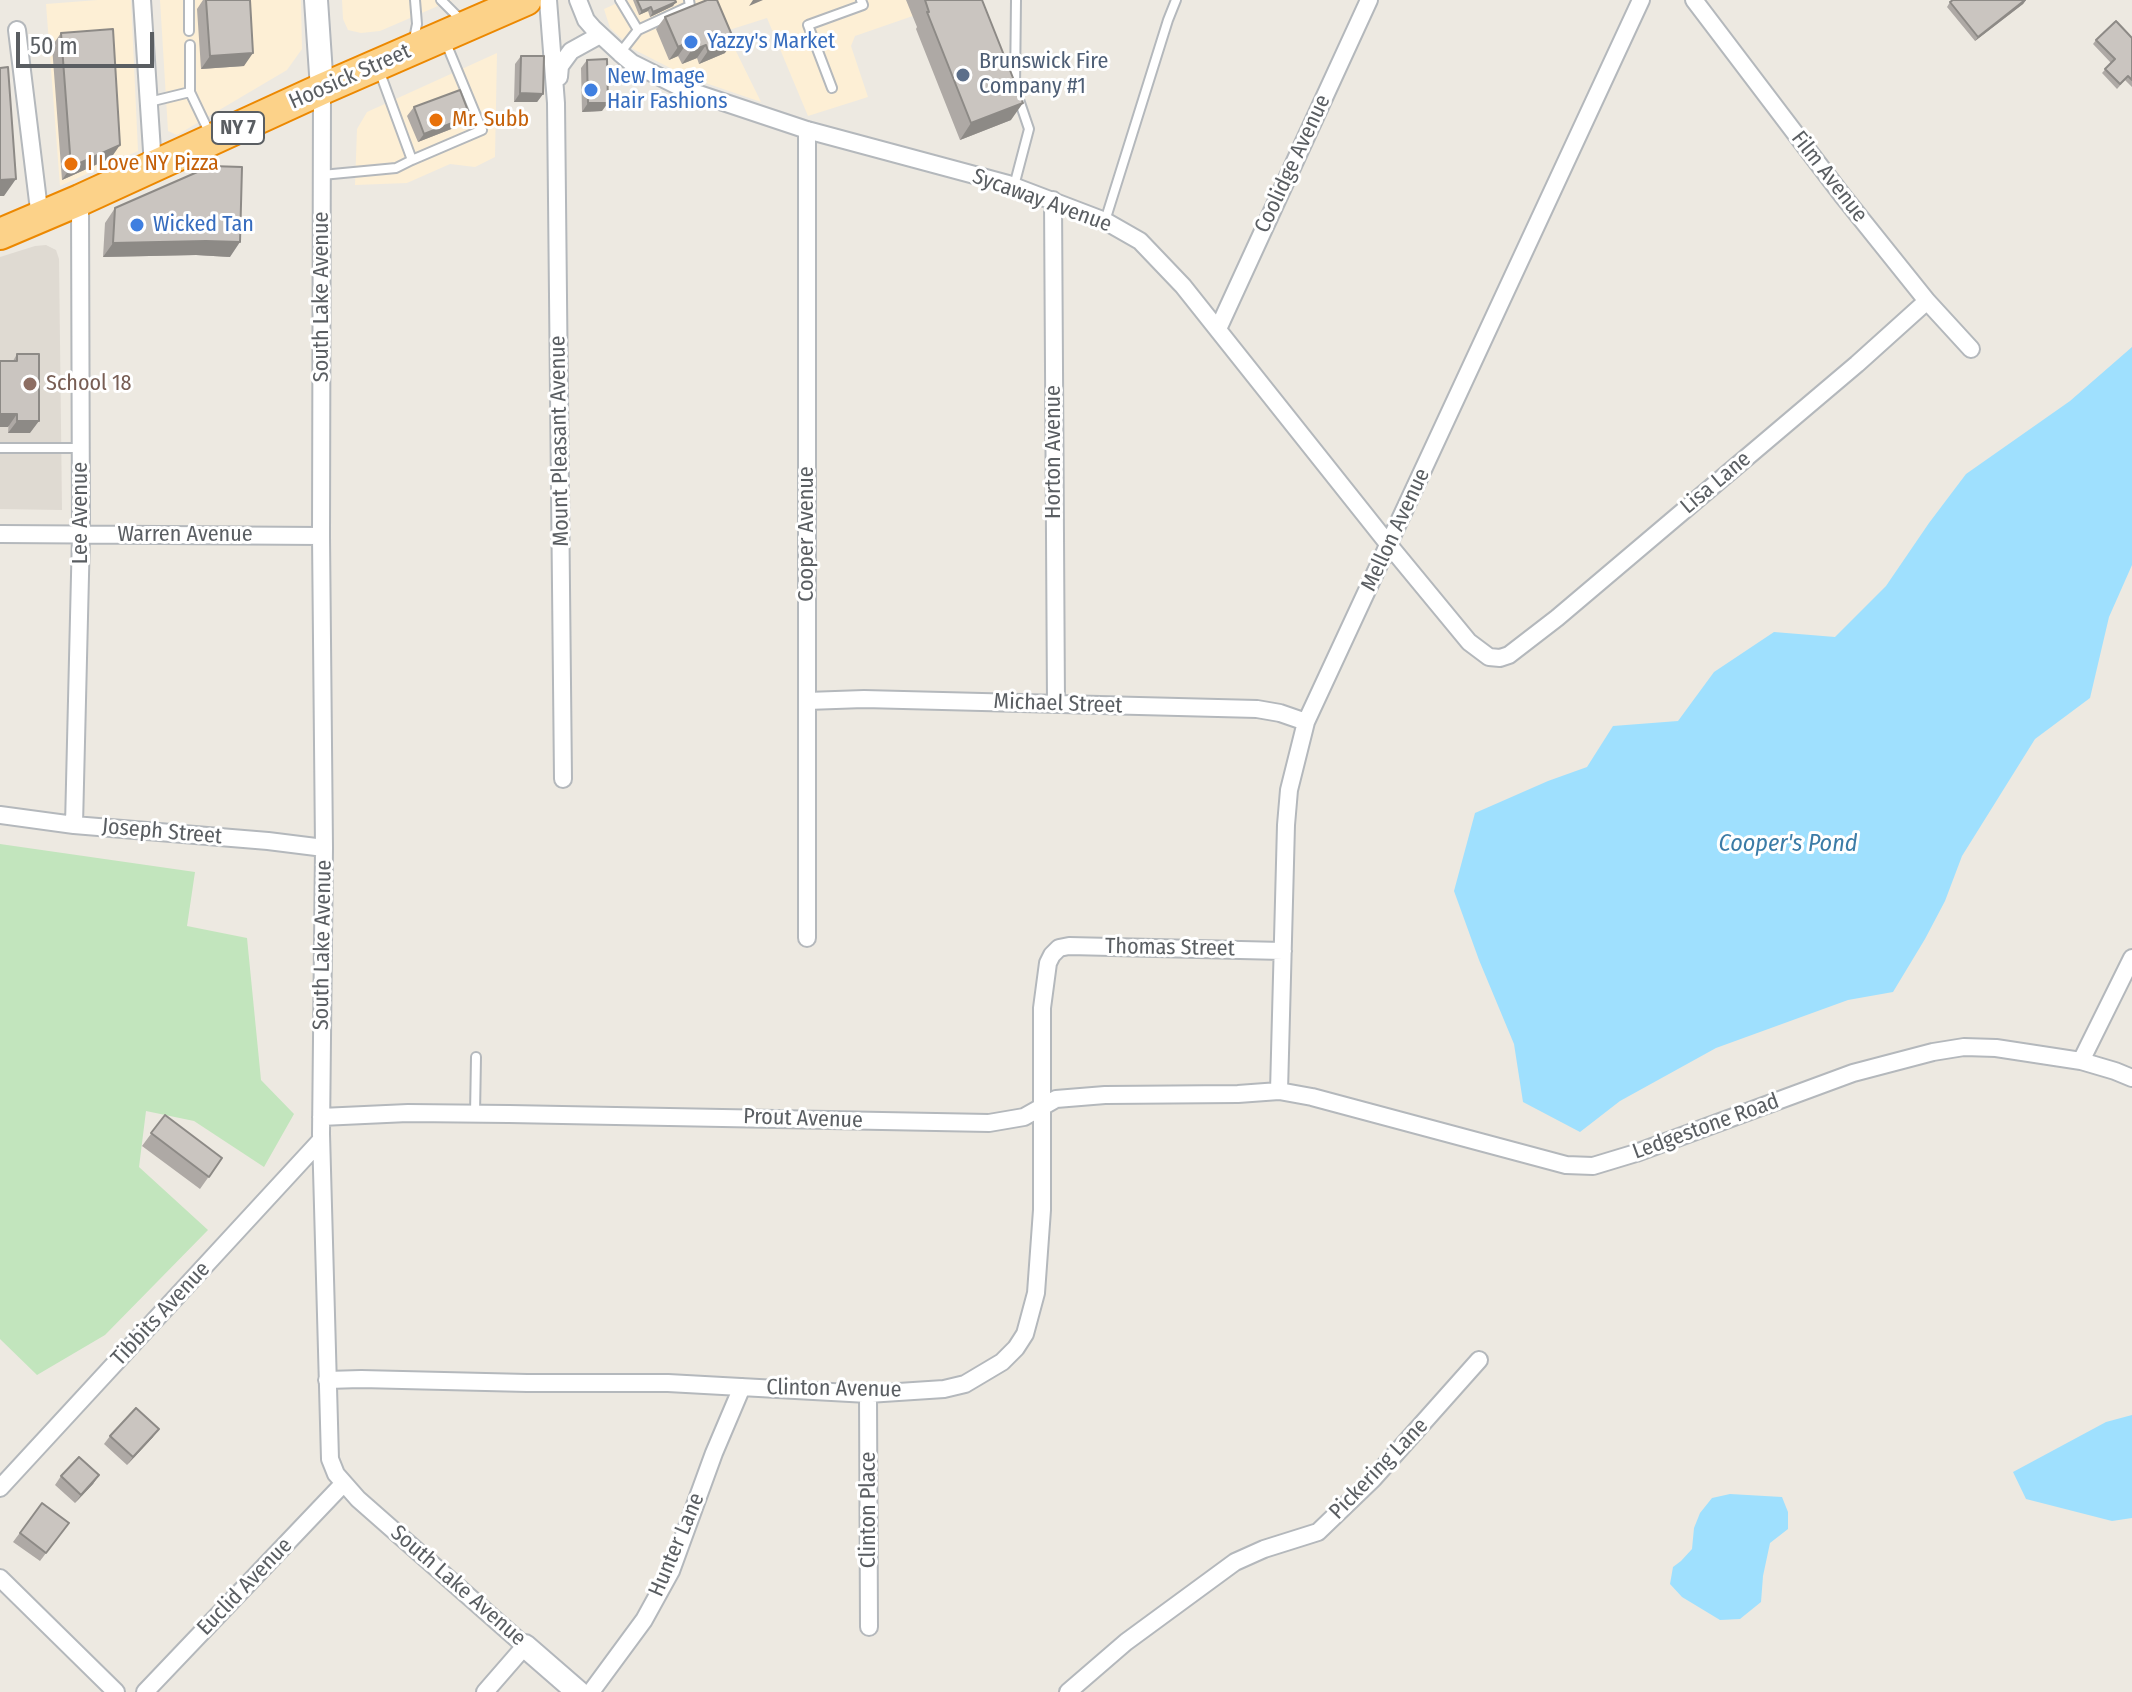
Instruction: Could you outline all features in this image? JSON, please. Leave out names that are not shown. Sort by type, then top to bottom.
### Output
[{"type":"highway","name":"Hoosick Street","points":[[0,234],[526,0]]},
{"type":"street","points":[[142,0],[153,166]]},
{"type":"street","points":[[316,0],[322,89]]},
{"type":"street","name":"Mount Pleasant Avenue","points":[[548,0],[556,103],[563,779]]},
{"type":"street","name":"Sycaway Avenue","points":[[578,0],[586,20],[620,53],[632,63],[684,89],[807,130],[1014,186],[1105,221],[1140,241],[1183,286],[1469,642],[1489,657],[1500,658]]},
{"type":"street","name":"Coolidge Avenue","points":[[1218,329],[1369,0]]},
{"type":"street","name":"Mellon Avenue","points":[[1279,1091],[1286,825],[1289,790],[1306,722],[1641,0]]},
{"type":"street","name":"Film Avenue","points":[[1694,0],[1842,195],[1927,301],[1971,349]]},
{"type":"street","points":[[17,30],[40,218]]},
{"type":"street","name":"Mount Pleasant Avenue","points":[[556,103],[560,66],[571,51],[600,35]]},
{"type":"street","name":"South Lake Avenue","points":[[322,89],[324,848],[321,1140],[330,1459],[336,1474],[358,1499],[578,1692]]},
{"type":"street","name":"Cooper Avenue","points":[[807,130],[807,938]]},
{"type":"street","name":"Lee Avenue","points":[[74,825],[81,534],[80,200]]},
{"type":"street","name":"Horton Avenue","points":[[1053,200],[1056,704]]},
{"type":"street","name":"Lisa Lane","points":[[1500,658],[1509,655],[1557,618],[1927,301]]},
{"type":"street","name":"Warren Avenue","points":[[0,534],[321,536]]},
{"type":"street","name":"Michael Street","points":[[807,701],[864,699],[1257,709],[1306,722]]},
{"type":"street","name":"Joseph Street","points":[[0,815],[74,825],[324,848]]},
{"type":"street","name":"Thomas Street","points":[[1059,948],[1283,951]]},
{"type":"street","name":"Clinton Avenue","points":[[327,1380],[668,1383],[868,1394],[944,1389],[965,1384],[1002,1362],[1016,1348],[1025,1334],[1036,1293],[1042,1210],[1042,1008],[1048,963],[1059,948]]},
{"type":"street","points":[[2081,1061],[2132,958]]},
{"type":"street","name":"Ledgestone Road","points":[[1279,1091],[1312,1097],[1566,1165],[1593,1166],[1853,1073],[1933,1052],[1964,1047],[1996,1048],[2081,1061],[2132,1078]]},
{"type":"street","name":"Prout Avenue","points":[[321,1117],[408,1113],[989,1123],[1024,1117],[1056,1099],[1279,1091]]},
{"type":"street","name":"Tibbits Avenue","points":[[0,1488],[321,1140]]},
{"type":"street","name":"Pickering Lane","points":[[1068,1692],[1126,1642],[1235,1562],[1318,1532],[1373,1479],[1479,1360]]},
{"type":"street","name":"Hunter Lane","points":[[591,1692],[644,1620],[671,1571],[742,1387]]},
{"type":"street","name":"Clinton Place","points":[[868,1394],[869,1627]]},
{"type":"street","name":"Euclid Avenue","points":[[145,1692],[344,1483]]},
{"type":"street","points":[[0,1578],[116,1692]]},
{"type":"street","points":[[485,1692],[525,1646]]},
{"type":"lane","points":[[189,0],[189,31]]},
{"type":"lane","points":[[413,49],[417,24],[415,0]]},
{"type":"lane","points":[[322,175],[396,168],[482,130],[455,31],[441,0]]},
{"type":"lane","points":[[620,0],[638,30]]},
{"type":"lane","points":[[620,53],[638,30],[690,6],[689,0]]},
{"type":"lane","points":[[832,88],[808,25],[863,5],[861,0]]},
{"type":"lane","points":[[1014,186],[1029,129],[1015,88],[1016,0]]},
{"type":"lane","points":[[1105,221],[1176,0]]},
{"type":"lane","points":[[190,45],[190,92],[212,139]]},
{"type":"lane","points":[[377,65],[412,160]]},
{"type":"lane","points":[[149,102],[190,92]]},
{"type":"lane","points":[[0,448],[81,448]]},
{"type":"lane","points":[[475,1114],[476,1057]]},
{"type":"shaded area","points":[[131,0],[138,151],[60,186],[46,4]]},
{"type":"shaded area","points":[[160,0],[301,0],[302,49],[287,70],[177,135],[168,131]]},
{"type":"shaded area","points":[[342,0],[452,0],[380,31],[361,33],[348,30],[343,19]]},
{"type":"shaded area","points":[[624,0],[959,0],[855,36],[851,46],[868,97],[808,116],[767,18],[726,31],[761,102],[688,77],[633,49],[610,28],[604,9]]},
{"type":"shaded area","points":[[497,53],[495,157],[475,167],[450,164],[407,183],[355,185],[357,129],[367,112]]},
{"type":"shaded area","name":"School 18","points":[[46,245],[56,250],[59,259],[62,510],[0,509],[0,257]]},
{"type":"green space","points":[[0,844],[195,872],[187,926],[247,938],[261,1080],[294,1114],[264,1167],[194,1121],[146,1111],[139,1167],[208,1230],[105,1335],[37,1375],[0,1339]]},
{"type":"water","name":"Cooper's Pond","points":[[2132,347],[2132,565],[2109,617],[2090,698],[2035,739],[1962,856],[1945,901],[1893,992],[1848,1000],[1716,1048],[1620,1101],[1580,1132],[1523,1102],[1514,1044],[1454,891],[1475,813],[1587,767],[1613,726],[1678,721],[1714,672],[1774,632],[1835,637],[1886,586],[1966,474],[2070,401]]},
{"type":"water","points":[[2132,1415],[2132,1518],[2112,1521],[2026,1499],[2013,1472],[2106,1422]]},
{"type":"water","points":[[1730,1494],[1782,1497],[1788,1512],[1788,1529],[1770,1543],[1761,1602],[1740,1619],[1720,1620],[1682,1597],[1670,1584],[1673,1567],[1692,1549],[1694,1528],[1700,1513],[1712,1498]]},
{"type":"building","points":[[206,0],[250,0],[253,53],[210,56]]},
{"type":"building","points":[[637,0],[676,2],[653,12],[651,7],[642,11]]},
{"type":"building","points":[[707,0],[717,0],[734,40],[708,51],[706,45],[691,51],[687,43],[678,47],[665,17]]},
{"type":"building","name":"Brunswick Fire Company #1","points":[[925,0],[982,0],[1023,103],[971,123]]},
{"type":"building","points":[[2025,0],[1978,37],[1950,2]]},
{"type":"building","points":[[2116,21],[2132,38],[2132,80],[2128,76],[2120,84],[2105,69],[2115,59],[2096,40]]},
{"type":"building","points":[[113,29],[120,145],[71,167],[61,33]]},
{"type":"building","points":[[521,56],[544,56],[543,94],[520,93]]},
{"type":"building","points":[[607,59],[608,103],[588,103],[587,60]]},
{"type":"building","points":[[8,67],[16,179],[0,180],[0,68]]},
{"type":"building","name":"Mr. Subb","points":[[460,90],[470,116],[424,134],[414,107]]},
{"type":"building","points":[[211,166],[242,167],[240,242],[113,243],[115,208]]},
{"type":"building","points":[[17,354],[39,354],[39,421],[17,421],[17,414],[0,414],[0,361],[17,361]]},
{"type":"building","points":[[165,1115],[222,1158],[209,1177],[151,1133]]},
{"type":"building","points":[[136,1408],[159,1429],[133,1457],[110,1436]]},
{"type":"building","points":[[79,1457],[99,1475],[81,1495],[61,1476]]},
{"type":"building","points":[[42,1503],[69,1523],[46,1553],[20,1533]]},
{"type":"place","name":"Yazzy's Market","points":[[691,42]]},
{"type":"place","name":"Brunswick Fire Company #1","points":[[963,75]]},
{"type":"place","name":"New Image Hair Fashions","points":[[591,90]]},
{"type":"place","name":"Mr. Subb","points":[[436,120]]},
{"type":"place","name":"I Love NY Pizza","points":[[71,164]]},
{"type":"place","name":"Wicked Tan","points":[[137,225]]},
{"type":"place","name":"School 18","points":[[30,384]]}]
